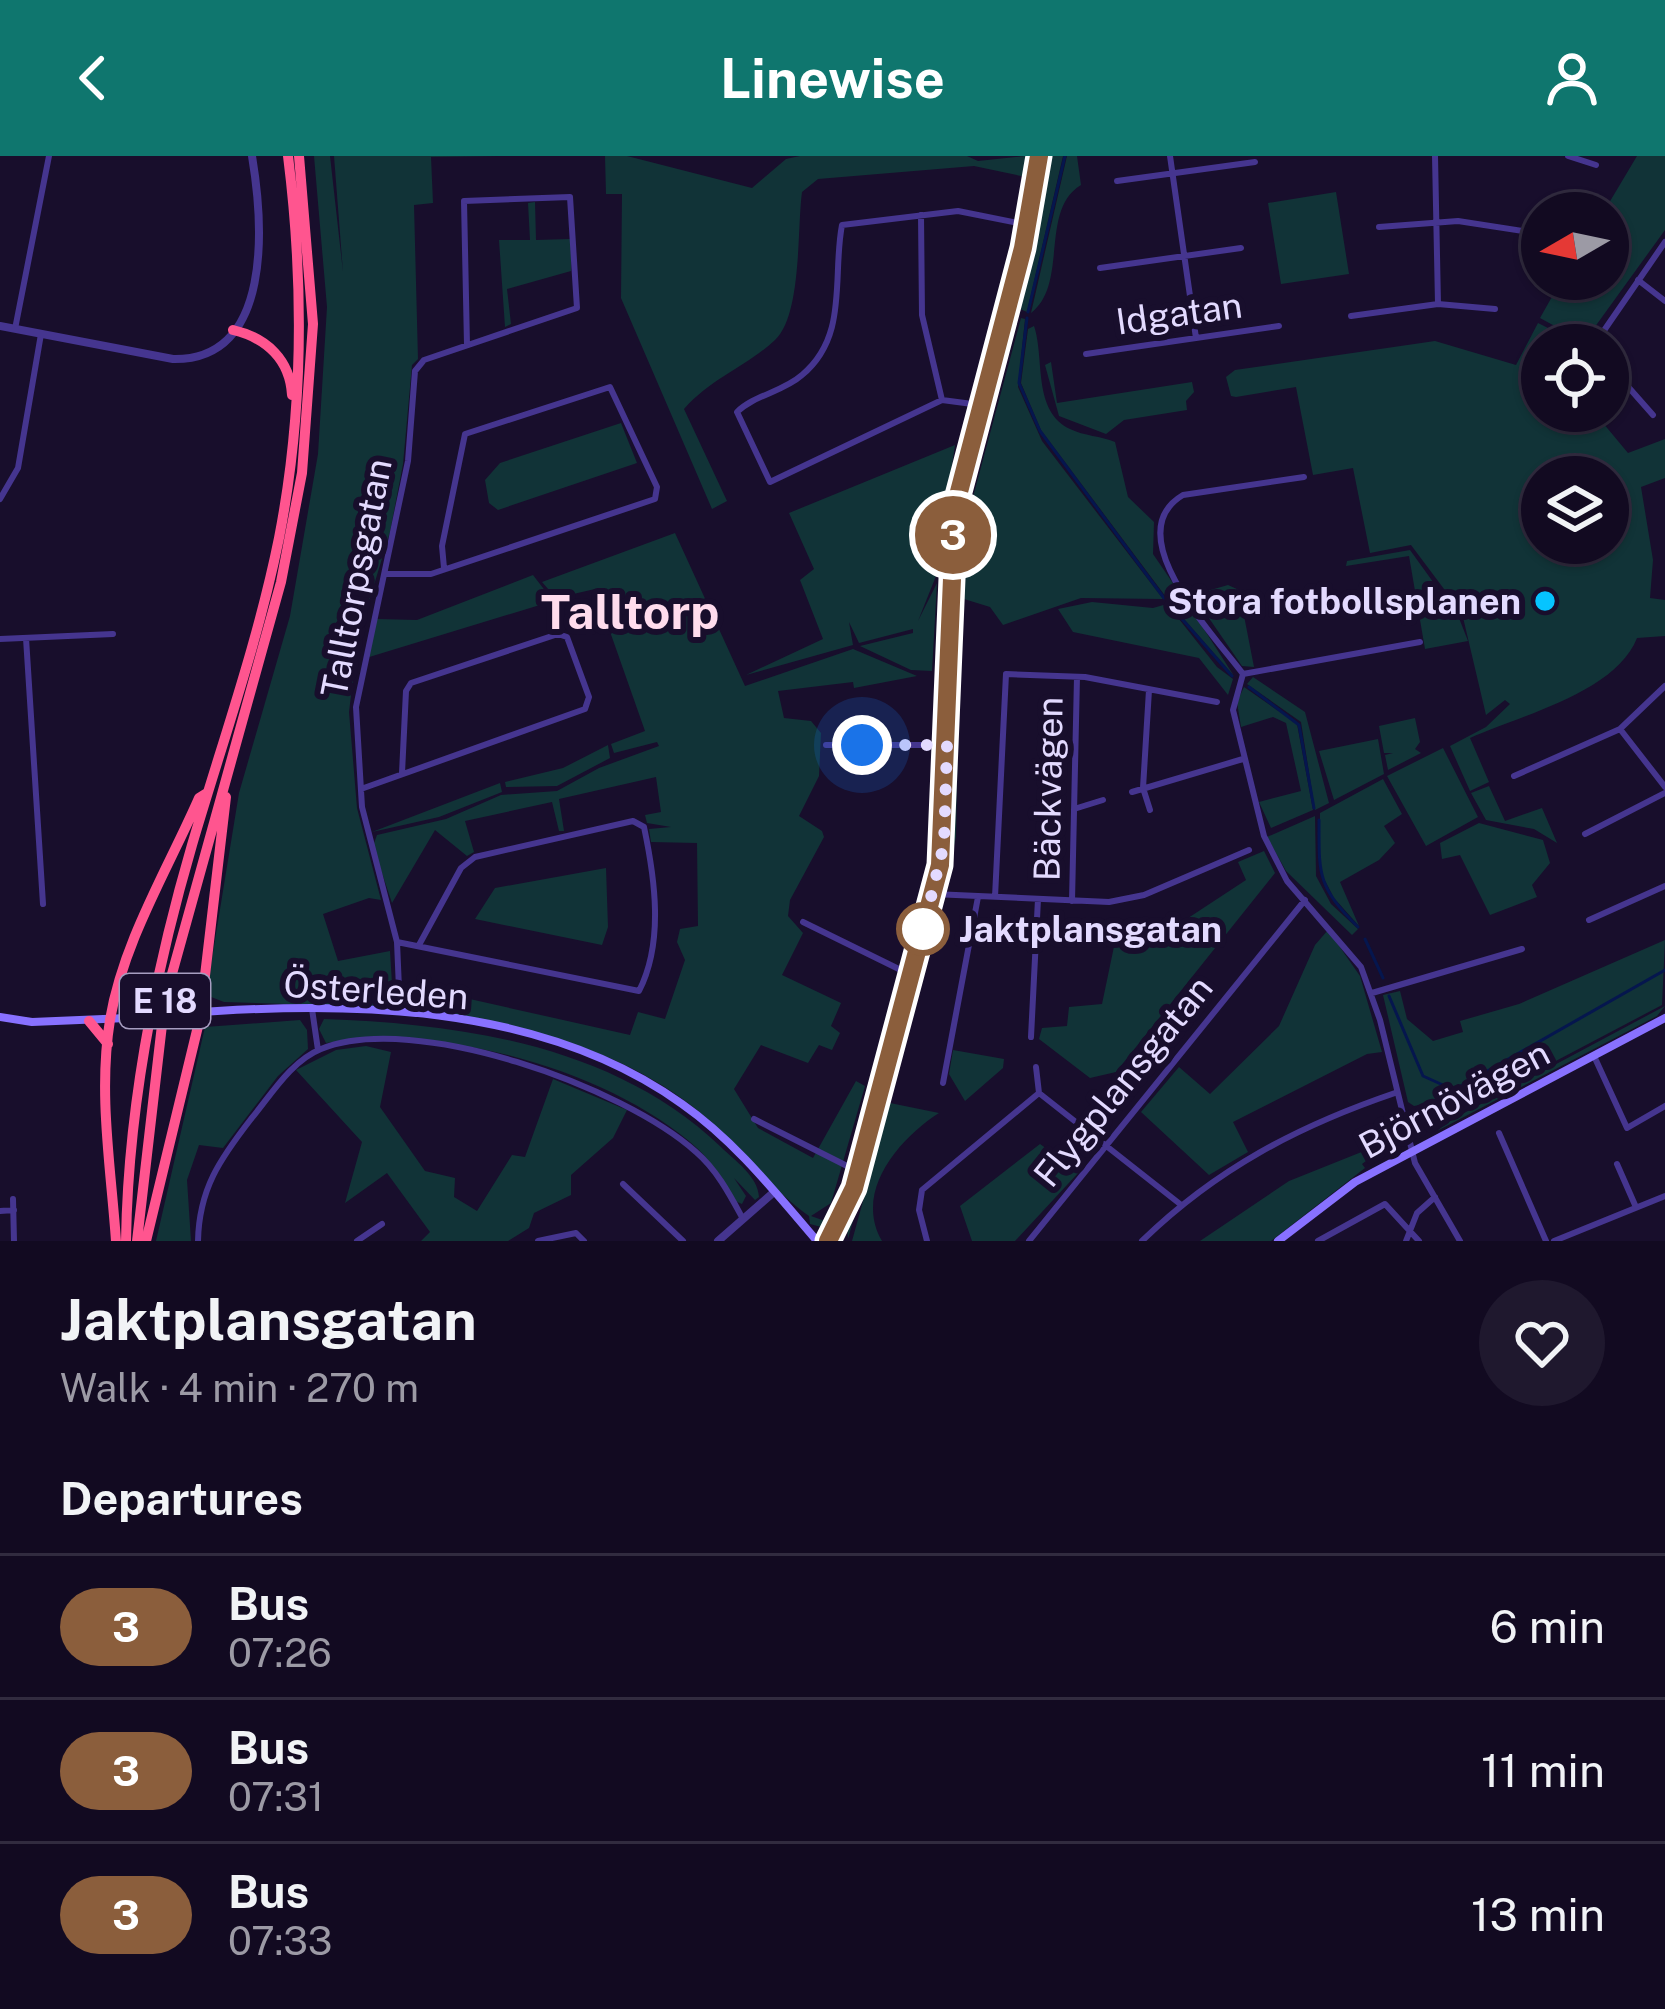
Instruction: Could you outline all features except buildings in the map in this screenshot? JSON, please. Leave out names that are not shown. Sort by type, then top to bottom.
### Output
[{"type":"highway","name":"E 18","points":[[126,1241],[151,1015],[270,580],[289,476],[301,336],[288,156]]},
{"type":"highway","name":"E 18","points":[[142,1241],[159,1030],[280,582],[308,425],[312,282],[299,156]]},
{"type":"highway","name":"E 18","points":[[233,329],[267,345],[289,373],[289,476]]},
{"type":"highway","name":"E 18","points":[[142,1241],[201,1012],[216,849],[230,780],[227,768]]},
{"type":"highway","name":"E 18","points":[[116,1241],[106,1129],[110,1020],[143,921],[199,798],[208,793]]},
{"type":"highway","points":[[89,1022],[105,1036],[109,1048]]},
{"type":"main road","name":"Österleden","points":[[0,1017],[89,1022],[201,1012],[400,1012],[441,1016],[544,1039],[628,1070],[718,1131],[817,1241]]},
{"type":"main road","name":"Björnövägen","points":[[1278,1241],[1355,1182],[1664,1020]]},
{"type":"street","points":[[15,329],[49,156]]},
{"type":"street","points":[[0,326],[182,359],[208,353],[233,329],[250,295],[261,254],[252,156]]},
{"type":"street","points":[[828,1241],[843,1217],[857,1172],[944,844],[955,507],[1028,225],[1039,156]]},
{"type":"street","points":[[1170,156],[1196,338]]},
{"type":"street","points":[[1435,156],[1438,304]]},
{"type":"street","points":[[1568,156],[1597,165]]},
{"type":"street","points":[[1117,181],[1255,162]]},
{"type":"street","points":[[570,197],[577,308],[467,345],[464,201],[570,197]]},
{"type":"street","points":[[980,405],[942,400],[770,482],[737,412],[796,380],[820,351],[839,301],[840,228],[958,211],[1028,225]]},
{"type":"street","points":[[921,215],[922,315],[942,400]]},
{"type":"street","points":[[1379,227],[1436,221],[1521,231]]},
{"type":"street","points":[[1608,324],[1665,242]]},
{"type":"street","points":[[1100,268],[1241,248]]},
{"type":"street","points":[[1638,280],[1665,302]]},
{"type":"street","points":[[1351,316],[1438,304],[1495,309]]},
{"type":"street","name":"Idgatan","points":[[1086,354],[1280,326]]},
{"type":"street","points":[[0,499],[18,468],[41,334]]},
{"type":"street","name":"Talltorpsgatan","points":[[400,1012],[397,942],[367,836],[360,790],[356,707],[408,461],[418,365],[467,345]]},
{"type":"street","points":[[385,574],[420,576],[638,505],[658,492],[610,387],[465,434],[442,546],[444,568]]},
{"type":"street","points":[[1629,388],[1653,415]]},
{"type":"street","points":[[1243,674],[1161,557],[1158,525],[1168,505],[1183,495],[1304,477]]},
{"type":"street","points":[[0,639],[113,634]]},
{"type":"street","points":[[360,790],[587,707],[589,698],[567,637],[557,634],[407,686],[402,773]]},
{"type":"street","points":[[26,638],[43,904]]},
{"type":"street","points":[[1243,674],[1420,642]]},
{"type":"street","points":[[1243,674],[1233,710],[1271,853],[1305,900],[1345,942],[1372,993],[1410,1151],[1460,1241]]},
{"type":"street","points":[[995,897],[1003,677],[1078,677],[1217,702]]},
{"type":"street","name":"Bäckvägen","points":[[1072,902],[1078,677]]},
{"type":"street","points":[[1514,776],[1621,729],[1665,686]]},
{"type":"street","points":[[1149,690],[1143,788],[1150,810]]},
{"type":"street","points":[[1585,834],[1665,790],[1621,729]]},
{"type":"street","points":[[826,746],[947,745]]},
{"type":"street","points":[[1132,792],[1244,758]]},
{"type":"street","points":[[1074,809],[1103,800]]},
{"type":"street","points":[[397,942],[642,989],[656,897],[644,827],[637,821],[469,861],[419,945]]},
{"type":"street","points":[[933,894],[1072,902],[1144,895],[1249,850]]},
{"type":"street","points":[[1589,920],[1665,886]]},
{"type":"street","points":[[943,1083],[978,897]]},
{"type":"street","points":[[1030,1036],[1038,899]]},
{"type":"street","name":"Flygplansgatan","points":[[1029,1241],[1305,900]]},
{"type":"street","points":[[803,922],[911,975]]},
{"type":"street","points":[[1372,993],[1522,949]]},
{"type":"street","points":[[312,1009],[318,1050]]},
{"type":"street","points":[[198,1241],[201,1204],[218,1160],[286,1076],[318,1050],[366,1040],[423,1045],[566,1076],[626,1103],[697,1152],[743,1219]]},
{"type":"street","points":[[1594,1055],[1627,1128],[1665,1106]]},
{"type":"street","points":[[1036,1067],[1039,1093],[1180,1204]]},
{"type":"street","points":[[927,1241],[919,1210],[922,1190],[1039,1093]]},
{"type":"street","points":[[1142,1241],[1180,1204],[1250,1155],[1395,1093]]},
{"type":"street","points":[[754,1119],[857,1172]]},
{"type":"street","points":[[1499,1133],[1550,1241],[1665,1196]]},
{"type":"street","points":[[1616,1164],[1635,1204]]},
{"type":"street","points":[[623,1184],[683,1241]]},
{"type":"street","points":[[718,1241],[774,1192]]},
{"type":"street","points":[[1406,1241],[1409,1226],[1435,1197]]},
{"type":"street","points":[[14,1199],[14,1241]]},
{"type":"street","points":[[1318,1241],[1378,1204],[1393,1208],[1419,1241]]},
{"type":"street","points":[[0,1210],[14,1210]]},
{"type":"street","points":[[357,1241],[382,1224]]},
{"type":"street","points":[[538,1241],[576,1233],[584,1241]]},
{"type":"green space","points":[[314,156],[330,156],[343,272],[334,156],[499,156],[431,157],[433,203],[414,205],[418,359],[412,365],[403,464],[390,532],[358,638],[349,712],[357,808],[381,900],[369,898],[323,914],[338,961],[390,951],[393,1000],[383,1007],[224,1002],[206,995],[239,793],[290,616],[318,454],[327,307]]},
{"type":"green space","points":[[605,156],[627,156],[752,188],[786,159],[800,156],[967,156],[978,161],[1025,156],[1026,177],[974,166],[818,179],[802,192],[797,270],[784,328],[764,349],[684,409],[727,501],[712,509],[621,298],[622,194],[606,194]]},
{"type":"green space","points":[[1045,156],[1063,156],[1027,312],[1020,309],[1037,239]]},
{"type":"green space","points":[[1067,156],[1077,156],[1081,185],[1061,211],[1049,284],[1031,313]]},
{"type":"green space","points":[[1637,156],[1665,156],[1665,230],[1629,280],[1629,192],[1616,192]]},
{"type":"green space","points":[[1336,192],[1349,274],[1281,284],[1268,203]]},
{"type":"green space","points":[[535,202],[536,240],[571,239],[571,271],[507,289],[511,324],[505,327],[499,240],[530,240],[528,203]]},
{"type":"green space","points":[[1550,300],[1614,300],[1597,324],[1551,324],[1540,318]]},
{"type":"green space","points":[[1021,318],[1025,319],[1018,387],[1042,441],[1163,599],[1081,598],[1003,625],[990,607],[964,599],[970,508]]},
{"type":"green space","points":[[1034,326],[1050,410],[1070,429],[1115,442],[1128,497],[1154,522],[1153,554],[1179,592],[1166,597],[1041,430],[1021,383],[1028,329]]},
{"type":"green space","points":[[1435,341],[1516,365],[1521,355],[1521,432],[1610,432],[1628,453],[1665,439],[1665,478],[1641,487],[1653,560],[1650,598],[1665,600],[1665,636],[1637,638],[1626,657],[1589,687],[1470,738],[1489,782],[1470,791],[1450,746],[1486,727],[1510,704],[1505,700],[1486,715],[1462,613],[1411,545],[1370,553],[1353,468],[1313,475],[1296,387],[1236,397],[1231,396],[1226,377],[1235,370]]},
{"type":"green space","points":[[996,360],[1001,365],[962,535],[956,837],[945,885],[958,519]]},
{"type":"green space","points":[[1051,362],[1057,403],[1192,382],[1194,392],[1186,401],[1187,410],[1124,420],[1106,434],[1059,416],[1045,365]]},
{"type":"green space","points":[[971,407],[952,501],[937,680],[944,520]]},
{"type":"green space","points":[[621,423],[637,463],[498,510],[489,503],[485,480],[500,463]]},
{"type":"green space","points":[[955,445],[936,576],[918,621],[937,583],[932,671],[911,670],[860,646],[913,633],[913,629],[859,643],[849,622],[853,645],[746,675],[823,639],[800,580],[814,569],[789,513]]},
{"type":"green space","points":[[675,533],[745,686],[853,649],[917,676],[854,688],[853,682],[778,691],[784,718],[811,721],[821,733],[819,776],[799,816],[824,837],[790,900],[788,916],[803,933],[782,975],[841,1003],[831,1026],[840,1033],[832,1050],[819,1045],[808,1063],[761,1045],[734,1089],[758,1128],[813,1158],[856,1081],[865,1086],[831,1203],[811,1216],[825,1221],[825,1228],[810,1224],[809,1216],[709,1120],[643,1074],[530,1030],[411,1008],[407,985],[630,1035],[638,1012],[665,1019],[685,960],[677,942],[680,929],[698,926],[697,843],[651,842],[649,829],[671,827],[647,823],[645,815],[661,812],[656,777],[559,799],[564,831],[559,831],[552,802],[465,821],[474,852],[467,856],[435,830],[392,903],[373,846],[377,835],[446,819],[501,795],[557,791],[599,768],[659,746],[657,742],[614,753],[611,744],[645,731],[595,589],[556,598],[542,582]]},
{"type":"green space","points":[[1410,550],[1459,618],[1468,641],[1425,649],[1409,556],[1346,566],[1347,561]]},
{"type":"green space","points":[[533,575],[553,601],[366,658],[376,619],[417,620]]},
{"type":"green space","points":[[1228,585],[1239,590],[1254,667],[1242,666],[1193,595]]},
{"type":"green space","points":[[1184,598],[1234,676],[1170,603]]},
{"type":"green space","points":[[1092,602],[1153,608],[1167,604],[1217,667],[1233,679],[1228,695],[1199,658],[1073,632],[1058,609]]},
{"type":"green space","points":[[1253,677],[1305,712],[1329,803],[1315,810],[1301,722],[1247,684]]},
{"type":"green space","points":[[1244,687],[1297,724],[1313,810],[1271,828],[1259,802],[1301,791],[1286,723],[1273,717],[1241,727],[1237,702]]},
{"type":"green space","points":[[1415,718],[1420,742],[1415,749],[1421,753],[1388,770],[1385,755],[1393,753],[1384,753],[1379,726]]},
{"type":"green space","points":[[1378,739],[1384,774],[1334,800],[1319,751]]},
{"type":"green space","points":[[608,745],[610,758],[557,786],[506,787],[505,782],[563,768]]},
{"type":"green space","points":[[1443,748],[1478,817],[1426,846],[1387,776]]},
{"type":"green space","points":[[1383,779],[1402,814],[1384,826],[1395,843],[1379,860],[1340,882],[1359,926],[1334,898],[1320,871],[1320,813]]},
{"type":"green space","points":[[500,783],[502,792],[439,817],[372,832]]},
{"type":"green space","points":[[1489,786],[1505,821],[1542,808],[1557,843],[1534,829],[1486,820],[1471,793]]},
{"type":"green space","points":[[1315,816],[1316,876],[1331,904],[1358,929],[1352,935],[1286,871],[1267,837]]},
{"type":"green space","points":[[1479,823],[1543,840],[1550,863],[1532,885],[1537,897],[1490,915],[1460,855],[1442,859],[1440,843]]},
{"type":"green space","points":[[1264,851],[1275,873],[1116,1072],[1090,1078],[1039,1039],[1042,1028],[1067,1026],[1069,1007],[1102,1004],[1116,937],[1179,924],[1246,880],[1238,862]]},
{"type":"green space","points":[[606,868],[608,927],[602,945],[475,919],[495,888]]},
{"type":"green space","points":[[1328,930],[1360,976],[1382,1052],[1367,1054],[1233,1122],[1248,1152],[1209,1175],[1141,1112],[1179,1067],[1210,1094],[1279,1026],[1315,945]]},
{"type":"green space","points":[[1665,940],[1662,1005],[1455,1114],[1434,1102],[1414,1106],[1408,1102],[1383,995],[1400,991],[1407,1019],[1433,1041],[1463,1032],[1460,1021],[1519,1004]]},
{"type":"green space","points":[[922,959],[924,965],[848,1239],[847,1225]]},
{"type":"green space","points":[[900,977],[904,983],[856,1159],[849,1164]]},
{"type":"green space","points":[[1665,1006],[1657,1016],[1437,1131],[1453,1119]]},
{"type":"green space","points":[[324,1019],[484,1035],[586,1063],[679,1113],[745,1169],[759,1197],[755,1200],[734,1178],[746,1196],[742,1204],[735,1201],[704,1155],[662,1121],[572,1075],[471,1047],[420,1040],[326,1043],[319,1029]]},
{"type":"green space","points":[[300,1020],[307,1030],[308,1049],[278,1076],[223,1148],[199,1145],[187,1180],[191,1241],[156,1241],[205,1027]]},
{"type":"green space","points":[[366,1046],[391,1052],[380,1107],[425,1171],[455,1178],[454,1197],[477,1211],[512,1155],[525,1157],[553,1079],[627,1110],[613,1138],[571,1175],[571,1195],[534,1213],[529,1228],[508,1241],[421,1241],[430,1232],[387,1173],[345,1203],[362,1142],[296,1070],[336,1050]]},
{"type":"green space","points":[[953,1050],[1004,1059],[1003,1068],[965,1101],[949,1074]]},
{"type":"green space","points":[[890,1103],[939,1113],[896,1151],[877,1185],[873,1203],[882,1241],[852,1241]]},
{"type":"green space","points":[[1399,1137],[1395,1153],[1374,1155],[1362,1164],[1365,1168],[1271,1241],[1200,1241],[1289,1181]]},
{"type":"green space","points":[[1040,1144],[1079,1172],[1015,1241],[972,1241],[960,1206]]},
{"type":"waterway","points":[[1028,312],[1065,156]]},
{"type":"waterway","points":[[1027,318],[1019,383],[1040,431],[1164,598]]},
{"type":"waterway","points":[[1168,603],[1232,676]]},
{"type":"waterway","points":[[1249,687],[1299,725],[1314,808]]},
{"type":"waterway","points":[[1319,820],[1323,879],[1358,927]]},
{"type":"waterway","points":[[1365,939],[1383,978]]},
{"type":"waterway","points":[[1389,996],[1423,1076],[1454,1090],[1665,970]]},
{"type":"bus line","name":"3","points":[[828,1241],[854,1188],[940,865],[946,815],[947,632],[955,507],[1023,248],[1039,156]]},
{"type":"place","name":"Stora fotbollsplanen","points":[[1545,601]]},
{"type":"place","name":"Jaktplansgatan","points":[[923,929]]},
{"type":"district","name":"Talltorp","points":[[630,612]]},
{"type":"route","points":[[862,745],[947,745],[944,844],[922,934],[923,929]]}]
